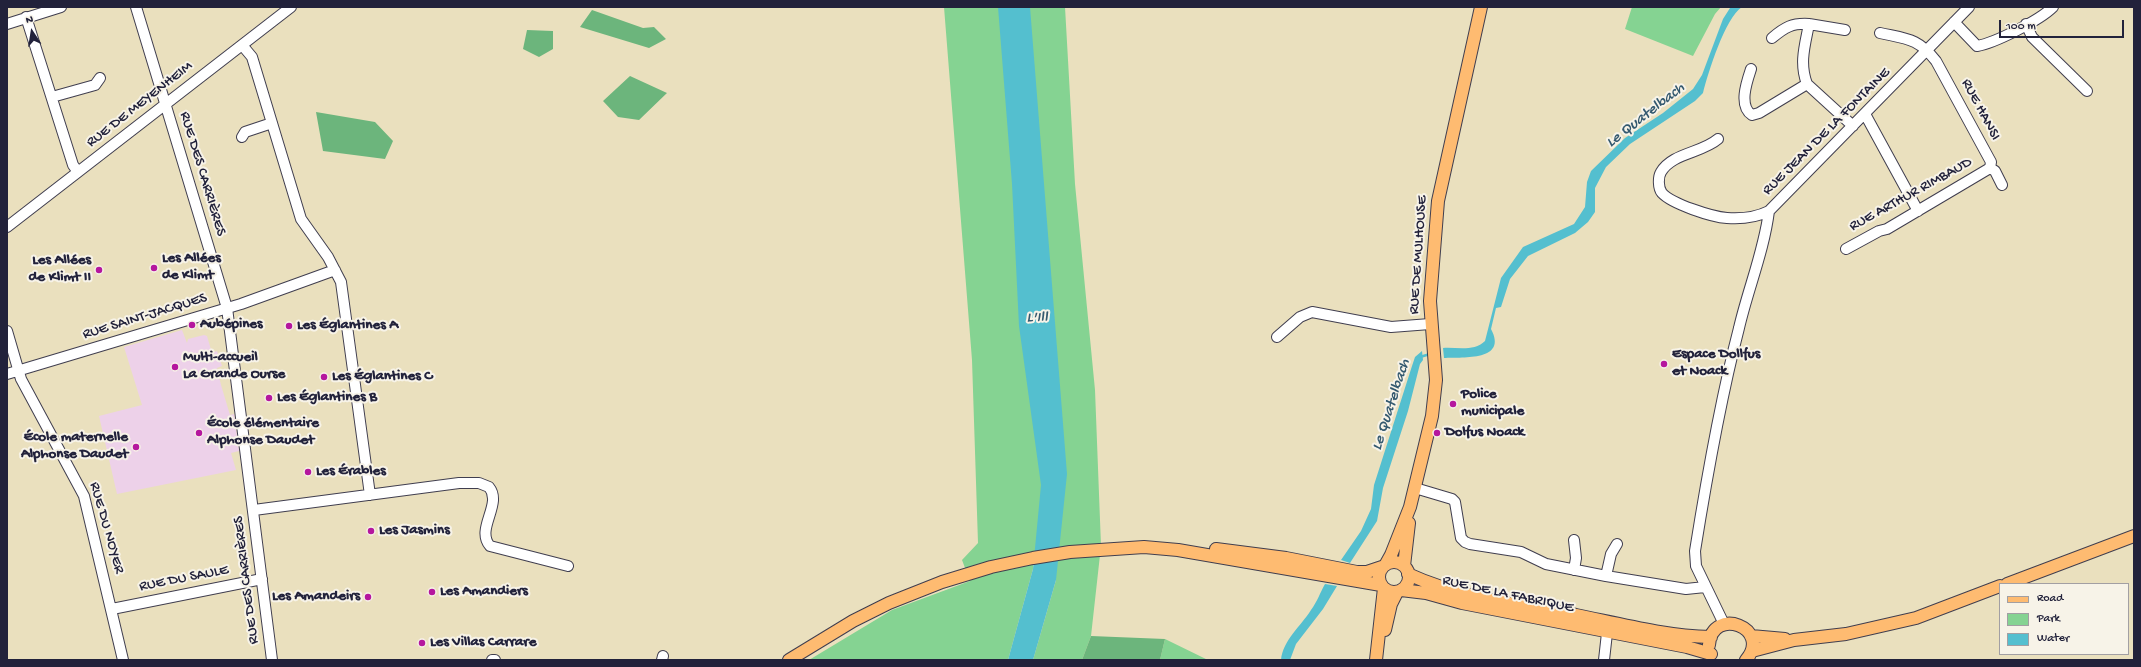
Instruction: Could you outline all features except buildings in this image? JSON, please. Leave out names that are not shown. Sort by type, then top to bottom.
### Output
[{"type":"main road","name":"RUE DE MULHOUSE","points":[[1384,566],[1394,550],[1410,507],[1433,409],[1436,380],[1430,324],[1431,275],[1438,201],[1481,7]]},
{"type":"main road","name":"RUE DE MULHOUSE","points":[[1406,570],[1410,507]]},
{"type":"main road","points":[[2009,583],[2134,536]]},
{"type":"main road","points":[[789,660],[820,640],[889,603],[942,582],[991,567],[1033,558],[1097,550],[1144,547],[1178,550],[1348,574],[1367,572],[1395,562],[1406,570],[1408,583],[1399,591],[1391,604],[1385,628],[1379,640]]},
{"type":"main road","points":[[1376,660],[1379,640],[1382,587],[1379,576],[1384,566]]},
{"type":"main road","name":"RUE DE LA FABRIQUE","points":[[1406,570],[1429,584],[1608,627],[1685,647],[1713,657]]},
{"type":"main road","points":[[1348,574],[1382,587],[1399,591]]},
{"type":"main road","points":[[1713,657],[1709,646],[1711,637],[1719,627],[1724,624],[1737,624],[1743,627],[1751,636],[1794,640],[1846,634],[1916,618],[1999,586]]},
{"type":"main road","name":"RUE DE LA FABRIQUE","points":[[1399,591],[1426,593],[1462,603],[1608,627],[1711,637]]},
{"type":"main road","points":[[1751,636],[1749,656],[1794,640]]},
{"type":"street","points":[[7,24],[61,7]]},
{"type":"street","name":"RUE DES CARRIÈRES","points":[[136,7],[227,308],[272,660]]},
{"type":"street","name":"RUE DE MEYENHEIM","points":[[7,227],[291,7]]},
{"type":"street","name":"RUE JEAN DE LA FONTAINE","points":[[1724,624],[1696,566],[1695,551],[1704,498],[1739,327],[1756,275],[1769,211],[1970,7]]},
{"type":"street","points":[[1954,22],[1977,46],[1988,45],[2045,15],[2053,7]]},
{"type":"street","points":[[26,17],[73,166],[78,172]]},
{"type":"street","points":[[1772,38],[1787,26],[1797,23],[1845,30]]},
{"type":"street","points":[[1809,24],[1802,61],[1802,73],[1807,84],[1853,126]]},
{"type":"street","points":[[2026,24],[2032,37],[2087,91]]},
{"type":"street","name":"RUE HANSI","points":[[1880,34],[1914,40],[1936,61],[1991,162],[1990,168],[1995,170],[2002,185]]},
{"type":"street","points":[[242,45],[252,57],[301,219],[342,282],[370,495]]},
{"type":"street","points":[[1751,69],[1745,93],[1745,106],[1752,115],[1759,113],[1807,84]]},
{"type":"street","points":[[52,98],[95,85],[100,78]]},
{"type":"street","points":[[1865,114],[1918,211]]},
{"type":"street","points":[[242,137],[245,132],[272,123]]},
{"type":"street","points":[[1718,139],[1710,146],[1668,164],[1660,173],[1659,183],[1661,192],[1669,198],[1712,216],[1743,218],[1769,211]]},
{"type":"street","name":"RUE ARTHUR RIMBAUD","points":[[1846,249],[1879,231],[1887,229],[1990,168]]},
{"type":"street","name":"RUE SAINT-JACQUES","points":[[7,374],[227,308],[335,270]]},
{"type":"street","points":[[1277,337],[1300,317],[1312,312],[1391,327],[1430,324]]},
{"type":"street","name":"RUE DU NOYER","points":[[7,331],[21,379],[84,496],[112,609],[122,660]]},
{"type":"street","points":[[254,510],[459,483],[479,483],[489,487],[494,497],[485,533],[486,541],[490,546],[568,566]]},
{"type":"street","points":[[1415,488],[1452,499],[1455,502],[1461,538],[1464,542],[1521,552],[1546,564],[1606,576],[1686,589],[1705,587]]},
{"type":"street","points":[[1574,540],[1576,558],[1574,570]]},
{"type":"street","points":[[1606,576],[1611,554],[1617,544]]},
{"type":"street","name":"RUE DU SAULE","points":[[112,609],[262,579]]},
{"type":"street","points":[[1604,660],[1608,627]]},
{"type":"shaded area","points":[[182,330],[187,343],[188,339],[204,335],[207,336],[212,353],[217,351],[222,366],[217,368],[221,385],[230,415],[234,414],[239,451],[231,453],[236,470],[117,494],[99,416],[142,405],[124,347]]},
{"type":"green space","points":[[944,7],[1065,7],[1075,184],[1095,390],[1101,546],[1091,636],[1082,660],[1033,660],[1056,580],[1034,553],[1033,569],[1008,660],[809,660],[892,610],[970,581],[962,560],[978,543],[972,360]]},
{"type":"green space","points":[[1632,7],[1721,7],[1715,14],[1693,56],[1625,29]]},
{"type":"green space","points":[[592,10],[643,28],[654,27],[666,39],[649,48],[580,27]]},
{"type":"green space","points":[[527,30],[553,31],[553,49],[539,57],[523,49]]},
{"type":"green space","points":[[630,76],[667,93],[639,120],[618,117],[603,101]]},
{"type":"green space","points":[[316,112],[375,122],[393,141],[385,159],[323,151]]},
{"type":"green space","points":[[1091,636],[1165,639],[1160,660],[1082,660]]},
{"type":"green space","points":[[1165,639],[1208,660],[1160,660]]},
{"type":"water","name":"L'Ill","points":[[998,7],[1030,7],[1067,474],[1056,580],[1033,660],[1008,660],[1033,569],[1041,485],[1019,326],[1012,184]]},
{"type":"water","points":[[1742,7],[1729,22],[1713,60],[1703,93],[1695,101],[1630,144],[1606,167],[1595,188],[1595,212],[1588,222],[1575,233],[1528,256],[1510,279],[1501,307],[1496,308],[1491,329],[1495,339],[1494,347],[1489,352],[1472,357],[1444,358],[1443,348],[1471,348],[1476,347],[1485,341],[1501,278],[1523,247],[1574,224],[1585,207],[1587,182],[1591,171],[1625,138],[1663,113],[1693,89],[1702,75],[1723,19],[1730,8]]},
{"type":"water","points":[[1422,351],[1423,360],[1420,364],[1408,411],[1383,488],[1377,521],[1350,563],[1341,560],[1361,531],[1371,509],[1374,485],[1412,366],[1415,357]]},
{"type":"water","points":[[1325,584],[1337,586],[1323,609],[1296,644],[1290,660],[1281,660],[1285,646],[1317,601]]},
{"type":"waterway","name":"Le Quatelbach","points":[[1420,357],[1430,354]]},
{"type":"place","name":"Les Allées de Klimt","points":[[154,268]]},
{"type":"place","name":"Les Allées de Klimt II","points":[[99,270]]},
{"type":"place","name":"Aubépines","points":[[192,325]]},
{"type":"place","name":"Les Églantines A","points":[[289,326]]},
{"type":"place","name":"Espace Dollfus et Noack","points":[[1664,364]]},
{"type":"place","name":"Multi-accueil La Grande Ourse","points":[[175,367]]},
{"type":"place","name":"Les Églantines C","points":[[324,377]]},
{"type":"place","name":"Les Églantines B","points":[[269,398]]},
{"type":"place","name":"Police municipale","points":[[1453,404]]},
{"type":"place","name":"École élémentaire Alphonse Daudet","points":[[199,433]]},
{"type":"place","name":"Dolfus Noack","points":[[1437,433]]},
{"type":"place","name":"École maternelle Alphonse Daudet","points":[[136,447]]},
{"type":"place","name":"Les Érables","points":[[308,472]]},
{"type":"place","name":"Les Jasmins","points":[[371,531]]},
{"type":"place","name":"Les Amandiers","points":[[432,592]]},
{"type":"place","name":"Les Amandeirs","points":[[368,597]]},
{"type":"place","name":"Les Villas Carrare","points":[[422,643]]}]
